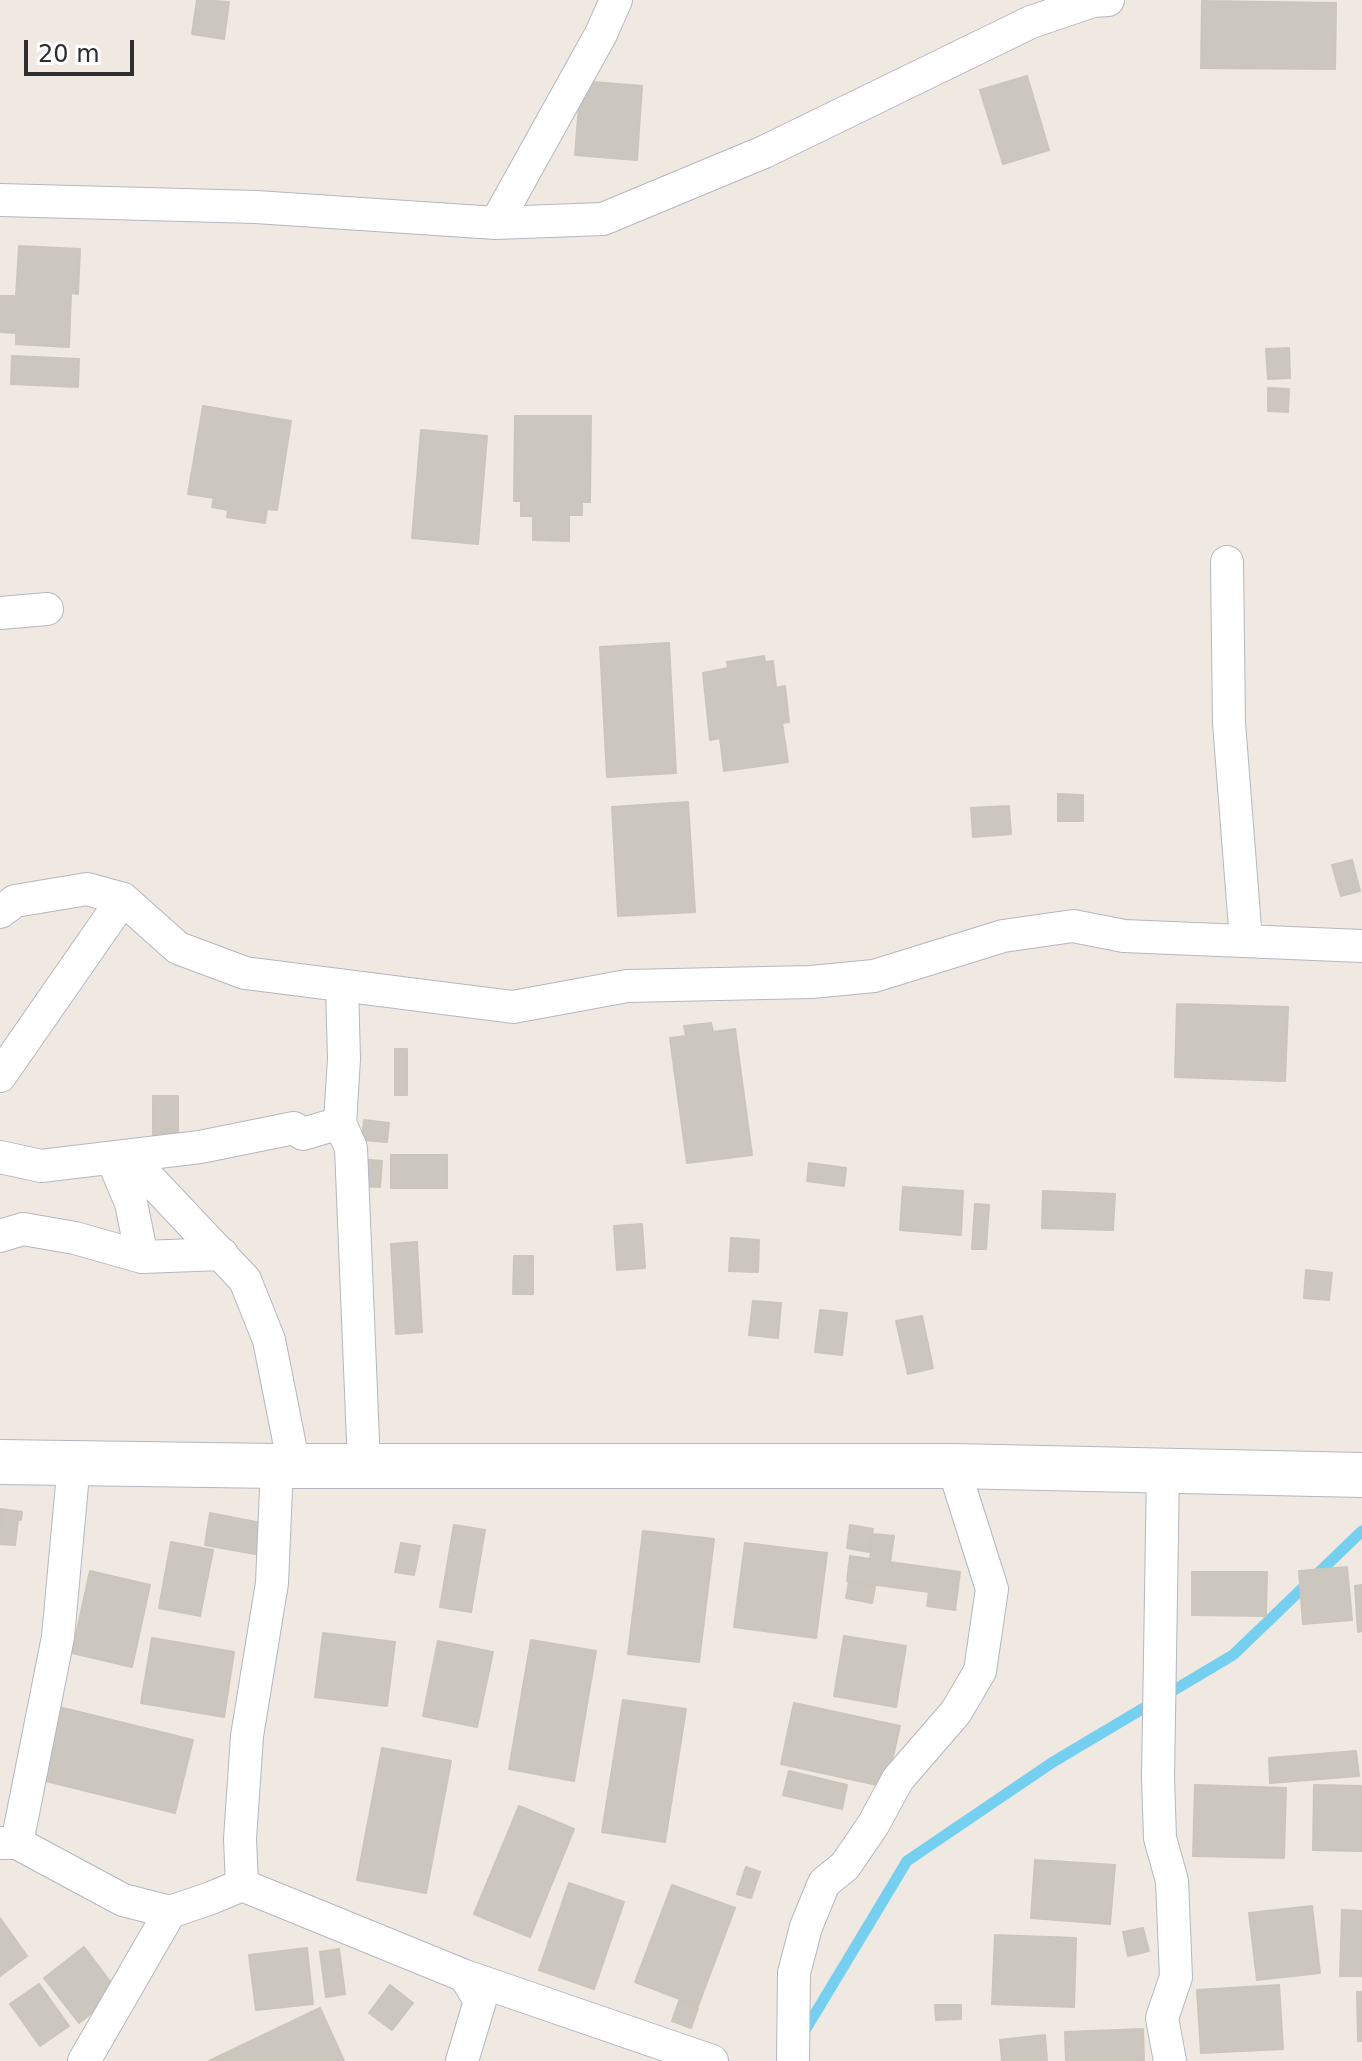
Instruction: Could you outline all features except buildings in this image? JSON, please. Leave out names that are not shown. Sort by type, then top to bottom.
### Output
[{"type":"main road","points":[[0,1462],[285,1466],[953,1466],[1362,1475]]},
{"type":"street","points":[[496,223],[601,34],[616,0]]},
{"type":"street","points":[[0,200],[256,207],[496,223],[603,219],[764,152],[1031,22],[1098,0]]},
{"type":"street","points":[[1227,562],[1229,723],[1246,941]]},
{"type":"street","points":[[0,613],[47,609]]},
{"type":"street","points":[[0,912],[15,901],[87,889],[123,899],[178,948],[245,973],[513,1007],[627,986],[811,982],[874,976],[1003,936],[1073,926],[1124,936],[1362,946]]},
{"type":"street","points":[[0,1076],[123,899]]},
{"type":"street","points":[[342,986],[344,1059],[340,1123],[351,1148],[364,1465]]},
{"type":"street","points":[[0,1157],[41,1166],[200,1147],[294,1128],[303,1134],[340,1123]]},
{"type":"street","points":[[120,1157],[222,1254],[245,1280],[269,1340],[285,1466],[272,1583],[247,1736],[240,1839],[242,1885]]},
{"type":"street","points":[[120,1157],[142,1257]]},
{"type":"street","points":[[0,1236],[23,1229],[75,1238],[142,1257],[222,1254]]},
{"type":"street","points":[[9,1843],[58,1637],[74,1463]]},
{"type":"street","points":[[793,2061],[794,1973],[806,1927],[824,1883],[845,1866],[873,1825],[898,1779],[956,1712],[980,1671],[992,1589],[953,1466]]},
{"type":"street","points":[[1163,1471],[1158,1778],[1160,1838],[1172,1881],[1176,1977],[1162,2018],[1170,2061]]},
{"type":"street","points":[[0,1810],[9,1843],[123,1900],[170,1912],[242,1885],[465,1976],[712,2061]]},
{"type":"street","points":[[84,2061],[170,1912]]},
{"type":"street","points":[[462,2061],[480,2001],[465,1976]]},
{"type":"waterway","points":[[801,2037],[907,1861],[1053,1762],[1233,1655],[1362,1531]]}]
